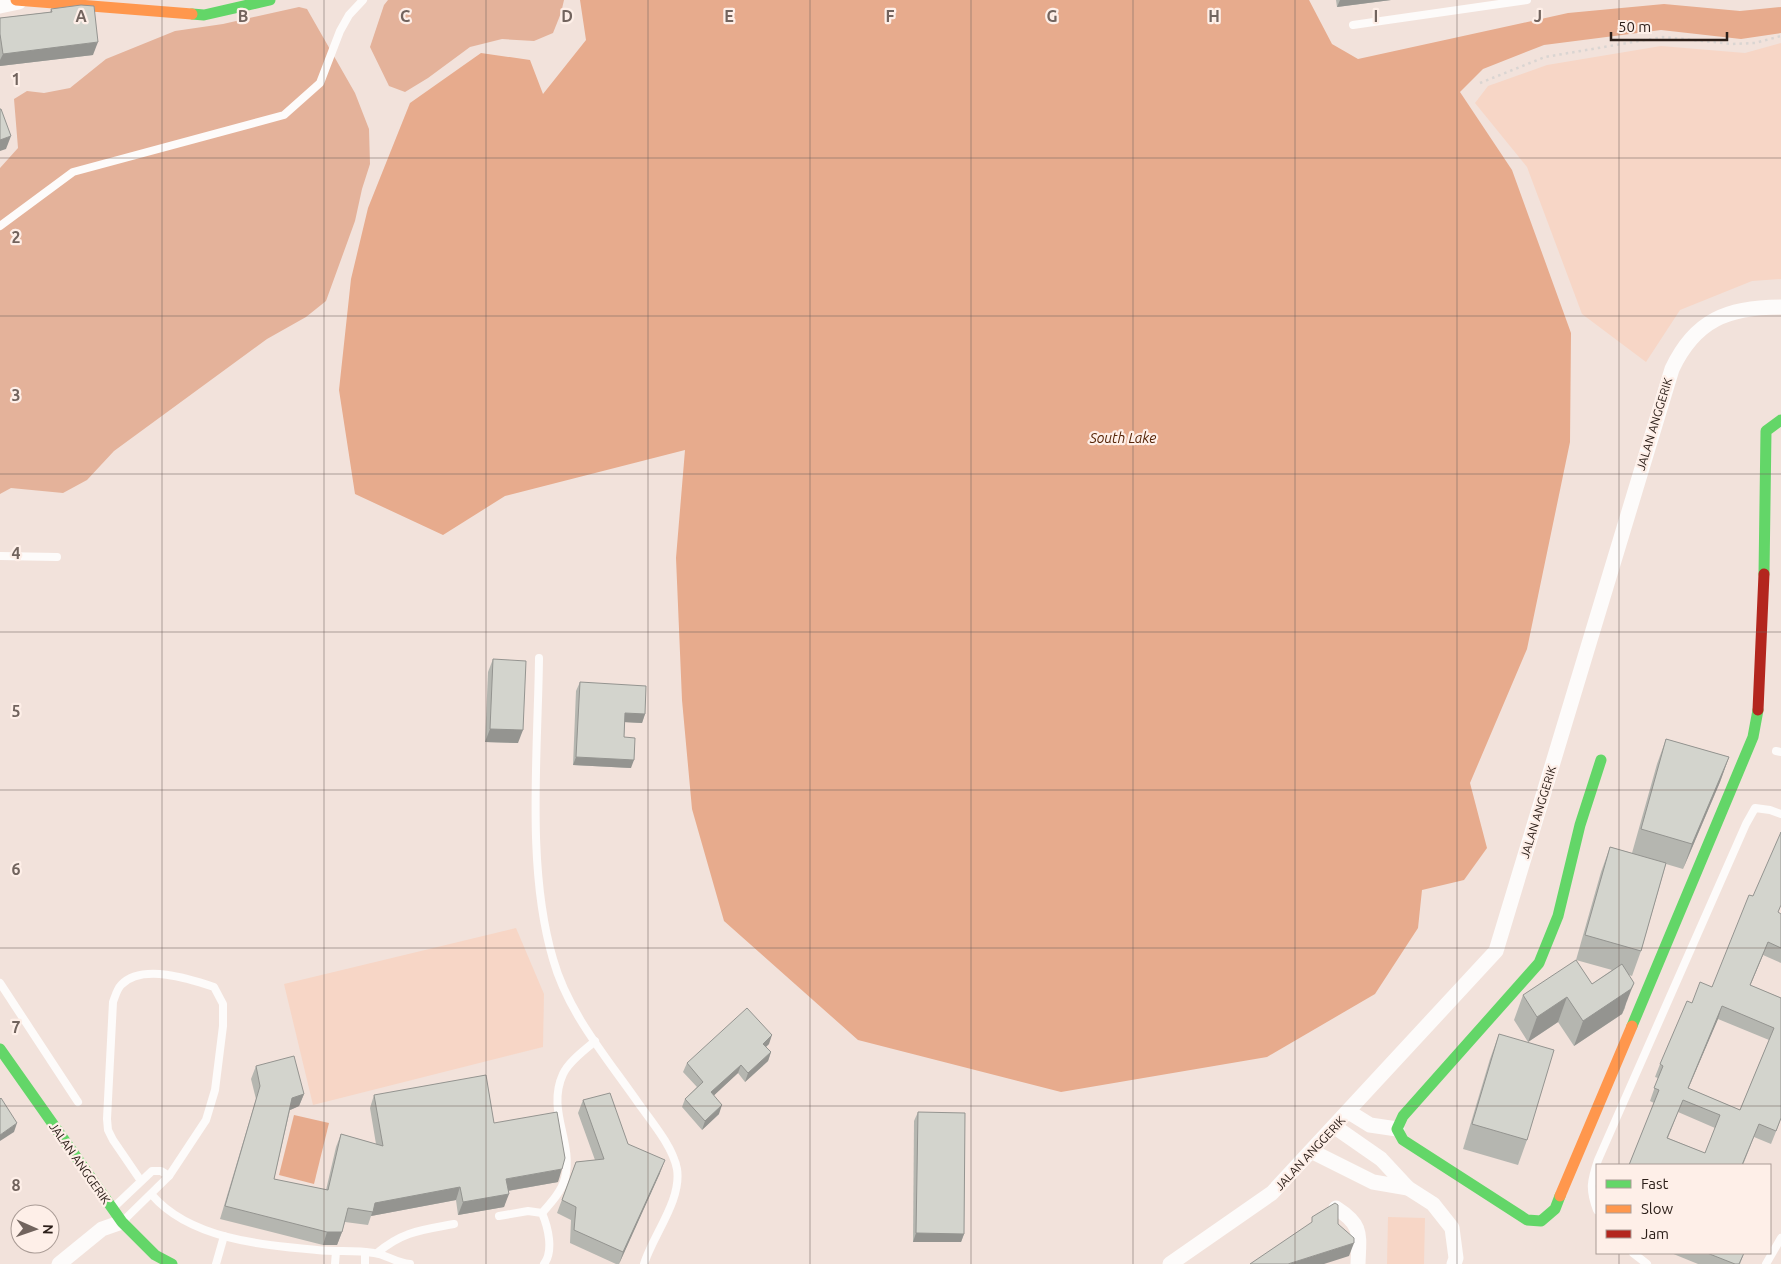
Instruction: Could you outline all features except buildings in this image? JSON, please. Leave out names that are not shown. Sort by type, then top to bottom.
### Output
[{"type":"street","points":[[0,6],[18,1],[204,15],[270,0]]},
{"type":"street","name":"JALAN ANGGERIK","points":[[1170,1264],[1272,1193],[1313,1152],[1496,952],[1657,414],[1680,351],[1696,331],[1742,308],[1781,307]]},
{"type":"street","points":[[1602,760],[1578,831],[1557,922],[1550,943],[1539,963],[1402,1116],[1397,1129],[1403,1140],[1527,1220],[1541,1221],[1554,1210],[1758,721],[1764,600],[1764,442],[1766,431],[1781,420]]},
{"type":"street","name":"JALAN ANGGERIK","points":[[0,1049],[122,1222],[155,1255],[172,1264]]},
{"type":"street","points":[[1349,1112],[1370,1126],[1397,1129]]},
{"type":"street","points":[[1334,1127],[1381,1159],[1408,1188],[1433,1204],[1452,1228],[1456,1258],[1454,1264]]},
{"type":"street","points":[[1313,1152],[1373,1182],[1408,1188]]},
{"type":"street","points":[[1336,1208],[1352,1219],[1359,1237],[1358,1264]]},
{"type":"street","points":[[102,1229],[113,1209]]},
{"type":"street","points":[[59,1264],[102,1229],[122,1222]]},
{"type":"lane","points":[[0,226],[73,172],[284,115],[320,83],[340,31],[349,15],[363,0]]},
{"type":"lane","points":[[1353,25],[1527,0]]},
{"type":"lane","points":[[0,556],[57,557]]},
{"type":"lane","points":[[539,658],[536,845],[541,902],[553,959],[571,1006],[662,1137],[677,1169],[674,1200],[644,1264]]},
{"type":"lane","points":[[1597,1164],[1754,808],[1770,810],[1781,814]]},
{"type":"lane","points":[[122,1222],[152,1195],[168,1176],[206,1120],[215,1090],[223,1026],[223,1004],[214,987],[191,979],[151,974],[131,977],[120,986],[113,1002],[108,1130],[141,1181]]},
{"type":"lane","points":[[0,983],[78,1102]]},
{"type":"lane","points":[[542,1213],[554,1200],[565,1179],[566,1151],[556,1109],[557,1090],[564,1072],[595,1041]]},
{"type":"lane","points":[[1596,1166],[1591,1181],[1592,1198],[1596,1208]]},
{"type":"lane","points":[[113,1209],[152,1171],[157,1170],[168,1176]]},
{"type":"lane","points":[[152,1195],[161,1205],[178,1218],[202,1230],[224,1236],[271,1244],[377,1253],[389,1260],[410,1264]]},
{"type":"lane","points":[[499,1216],[528,1211],[542,1213]]},
{"type":"lane","points":[[542,1213],[547,1226],[549,1248],[544,1264]]},
{"type":"lane","points":[[377,1253],[392,1240],[406,1234],[454,1224]]},
{"type":"lane","points":[[216,1264],[224,1236]]},
{"type":"lane","points":[[1766,1264],[1781,1238]]},
{"type":"lane","points":[[335,1264],[336,1251]]},
{"type":"lane","points":[[366,1252],[366,1264]]},
{"type":"lane","points":[[1634,1254],[1647,1264]]},
{"type":"path","points":[[1480,83],[1545,57],[1663,37],[1732,44],[1755,43],[1781,36]]},
{"type":"shaded area","points":[[388,0],[564,0],[553,33],[534,41],[502,39],[470,47],[428,78],[405,92],[389,86],[370,47],[384,5]]},
{"type":"shaded area","points":[[299,7],[307,9],[355,93],[369,129],[370,164],[355,221],[326,301],[306,317],[267,339],[114,451],[87,480],[63,493],[11,488],[0,494],[0,168],[18,148],[14,99],[27,91],[44,93],[70,88],[106,59],[175,31],[223,24]]},
{"type":"shaded area","points":[[1781,43],[1781,279],[1752,281],[1680,310],[1646,362],[1582,314],[1527,167],[1475,103],[1488,86],[1547,65],[1661,46],[1745,53]]},
{"type":"shaded area","points":[[516,928],[544,994],[543,1047],[313,1105],[284,984]]},
{"type":"shaded area","points":[[1388,1217],[1425,1218],[1424,1264],[1387,1264]]},
{"type":"water","name":"South Lake","points":[[580,0],[1309,0],[1332,44],[1358,59],[1568,13],[1664,4],[1740,11],[1781,7],[1781,33],[1741,39],[1661,30],[1544,45],[1483,69],[1460,92],[1512,170],[1571,333],[1570,442],[1527,649],[1470,783],[1487,848],[1464,880],[1422,890],[1418,928],[1375,994],[1267,1057],[1061,1092],[858,1040],[724,921],[692,809],[682,700],[676,558],[685,450],[505,496],[443,535],[355,494],[339,390],[351,279],[368,208],[410,103],[481,53],[530,60],[543,94],[586,40]]},
{"type":"water","points":[[294,1115],[329,1123],[314,1184],[279,1175]]},
{"type":"traffic: fast","points":[[192,14],[204,15],[270,0]]},
{"type":"traffic: fast","points":[[1764,574],[1766,431],[1781,420]]},
{"type":"traffic: fast","points":[[1632,1026],[1753,737],[1758,710]]},
{"type":"traffic: fast","points":[[1560,1196],[1555,1209],[1541,1221],[1527,1220],[1403,1140],[1397,1129],[1403,1116],[1539,963],[1558,916],[1580,825],[1601,760]]},
{"type":"traffic: fast","points":[[0,1049],[122,1222],[155,1255],[172,1264]]},
{"type":"traffic: slow","points":[[16,0],[192,14]]},
{"type":"traffic: slow","points":[[1560,1196],[1632,1026]]},
{"type":"traffic: jam","points":[[1758,710],[1764,574]]}]
